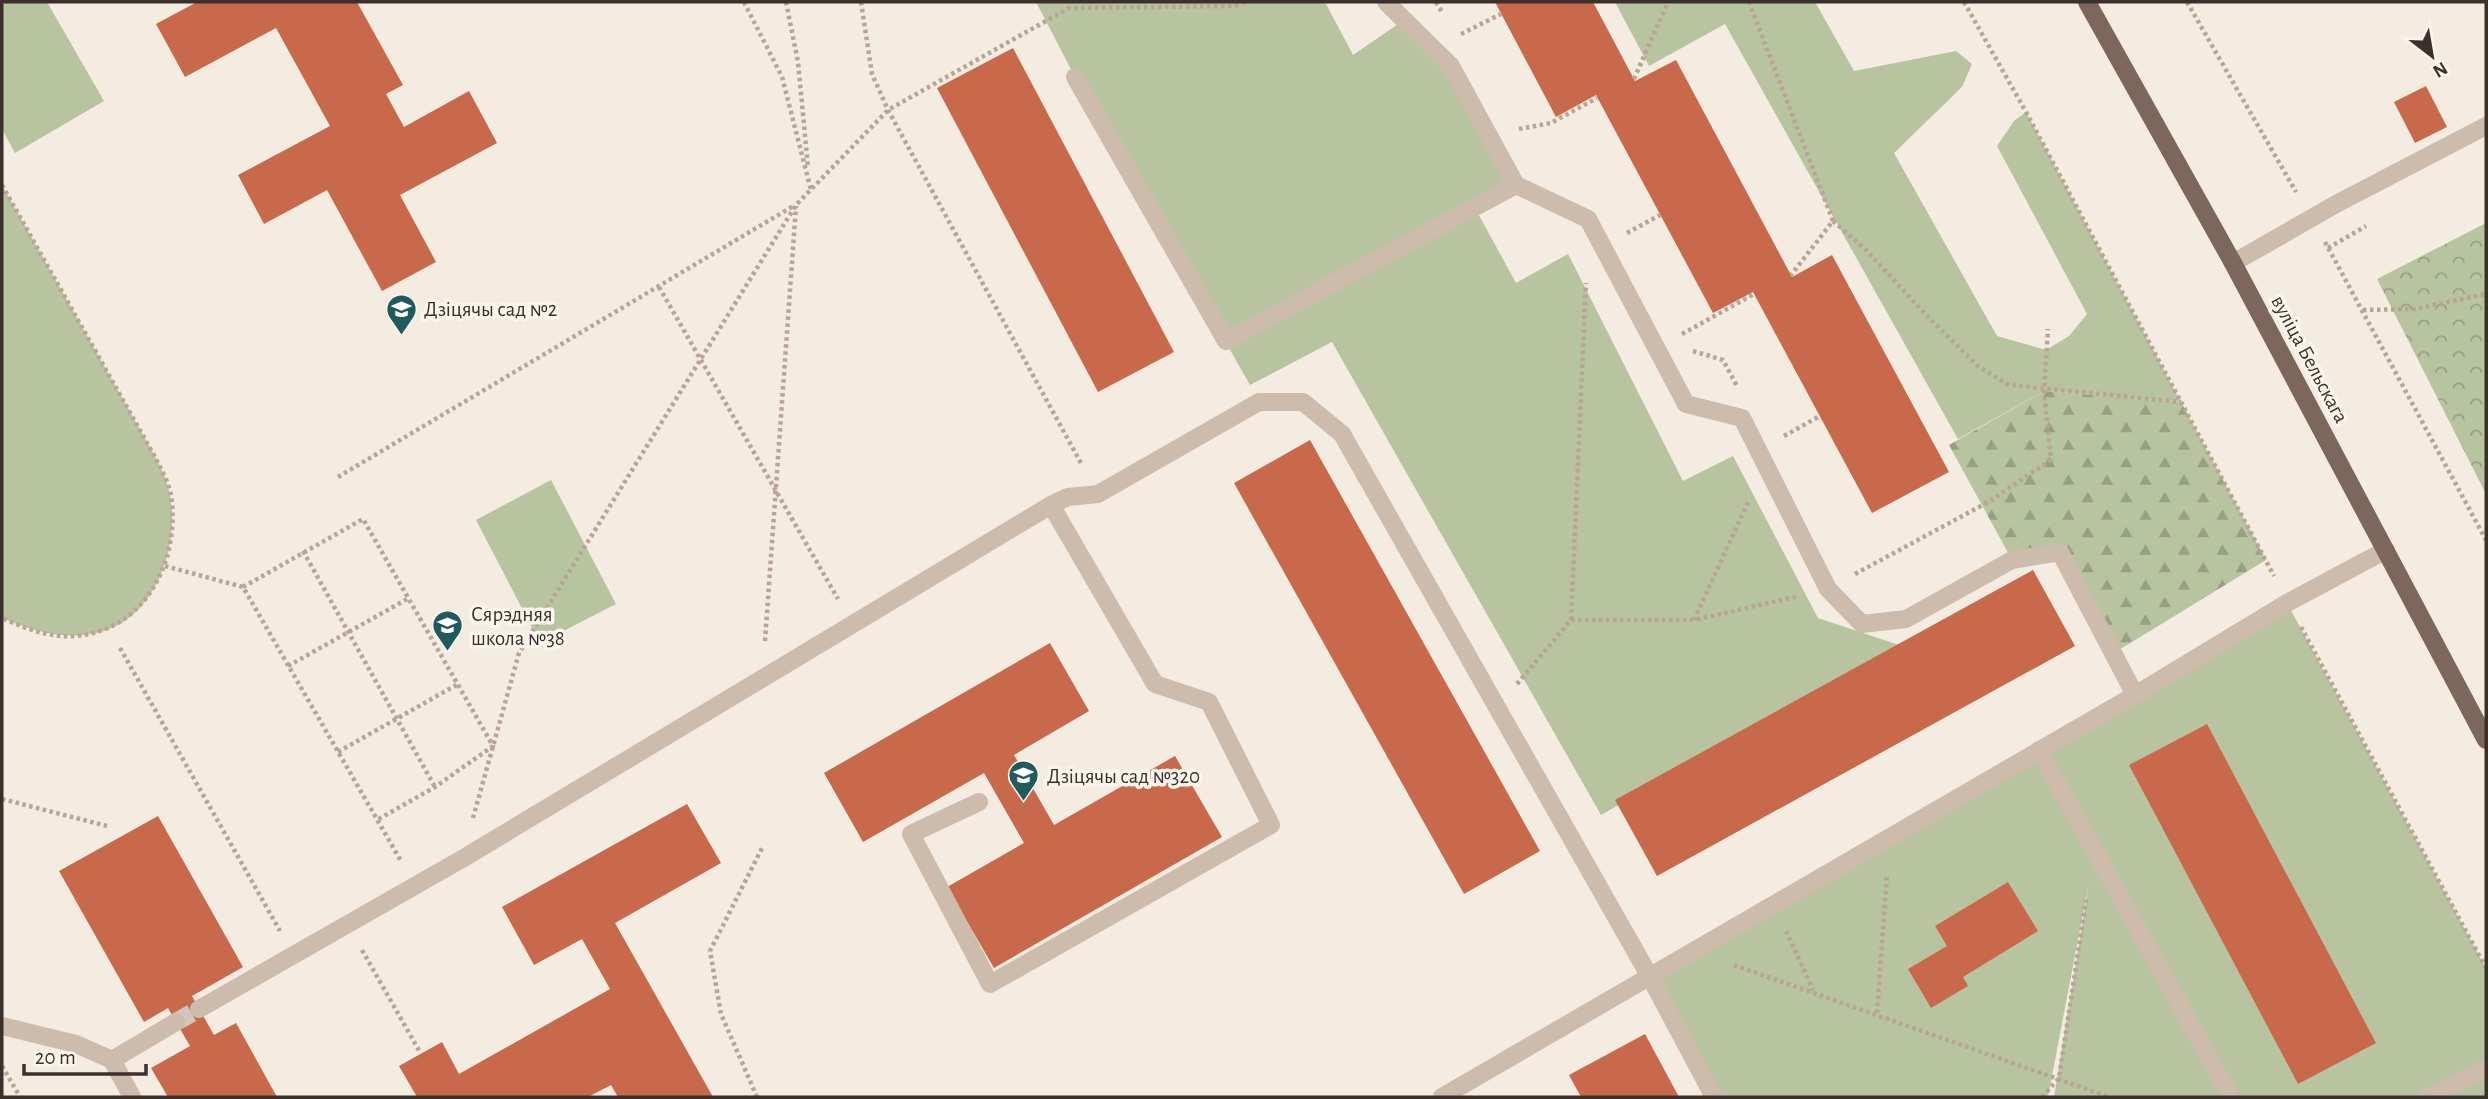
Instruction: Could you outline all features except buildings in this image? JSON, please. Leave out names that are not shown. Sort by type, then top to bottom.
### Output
[{"type":"main road","name":"вуліца Бельскага","points":[[2087,2],[2233,263],[2486,740]]},
{"type":"lane","points":[[1386,2],[1451,66],[1516,185],[1588,219],[1686,404],[1742,418],[1828,589],[1862,624],[1906,619],[2012,560],[2060,552],[2135,695]]},
{"type":"lane","points":[[1075,77],[1226,341],[1516,185]]},
{"type":"lane","points":[[2233,263],[2486,126]]},
{"type":"lane","points":[[199,1009],[462,859],[1051,505],[1068,497],[1098,494],[1259,402],[1303,402],[1342,434],[1650,977],[1714,1097]]},
{"type":"lane","points":[[979,802],[911,834],[990,984],[1271,825],[1209,702],[1155,684],[1051,505]]},
{"type":"lane","points":[[1442,1097],[2135,695],[2287,603],[2386,550]]},
{"type":"lane","points":[[2039,750],[2231,1097]]},
{"type":"lane","points":[[112,1060],[176,1022]]},
{"type":"lane","points":[[2,1026],[76,1044],[112,1060],[132,1097]]},
{"type":"lane","points":[[2429,1097],[2486,1068]]},
{"type":"path","points":[[744,2],[782,77],[810,183]]},
{"type":"path","points":[[786,2],[798,62],[811,190]]},
{"type":"path","points":[[861,2],[872,74],[888,110],[1098,494]]},
{"type":"path","points":[[462,859],[519,653],[796,205],[888,110],[1069,8],[1074,2]]},
{"type":"path","points":[[1069,8],[1235,6],[1244,2]]},
{"type":"path","points":[[1634,79],[1668,2]]},
{"type":"path","points":[[1749,2],[1833,221],[1865,248],[1978,366],[2009,385],[2044,391],[2181,402]]},
{"type":"path","points":[[1964,2],[2486,968]]},
{"type":"path","points":[[2187,2],[2312,220],[2486,540]]},
{"type":"path","points":[[1455,37],[1501,14]]},
{"type":"path","points":[[1487,134],[1550,123],[1597,98]]},
{"type":"path","points":[[2,185],[165,478],[173,519],[164,566],[154,589],[121,624],[96,633],[72,637],[46,634],[2,618]]},
{"type":"path","points":[[338,477],[796,205]]},
{"type":"path","points":[[763,678],[796,205]]},
{"type":"path","points":[[1616,239],[1660,215]]},
{"type":"path","points":[[1791,275],[1833,221]]},
{"type":"path","points":[[1497,707],[1571,620],[1586,274]]},
{"type":"path","points":[[659,287],[852,624]]},
{"type":"path","points":[[1656,347],[1754,294]]},
{"type":"path","points":[[2362,310],[2414,309],[2486,294]]},
{"type":"path","points":[[1571,620],[1694,621],[1828,589],[1990,501],[2051,460],[2044,391],[2048,329]]},
{"type":"path","points":[[1779,439],[1820,416]]},
{"type":"path","points":[[1694,621],[1765,465]]},
{"type":"path","points":[[243,587],[363,519],[493,746]]},
{"type":"path","points":[[303,551],[435,788]]},
{"type":"path","points":[[164,566],[243,587],[415,886]]},
{"type":"path","points":[[288,666],[408,598]]},
{"type":"path","points":[[120,648],[294,956]]},
{"type":"path","points":[[338,752],[458,684]]},
{"type":"path","points":[[377,820],[435,788],[493,746]]},
{"type":"path","points":[[2,799],[107,826]]},
{"type":"path","points":[[1877,1013],[1890,837]]},
{"type":"path","points":[[757,1097],[721,1014],[710,951],[762,848]]},
{"type":"path","points":[[2042,1097],[2059,1078],[2094,850]]},
{"type":"path","points":[[1773,905],[1814,990]]},
{"type":"path","points":[[348,925],[421,1054]]},
{"type":"path","points":[[1726,966],[1739,964],[2109,1097]]},
{"type":"path","points":[[2,1066],[20,1097]]},
{"type":"green space","points":[[2,2],[47,2],[104,101],[15,153],[2,129]]},
{"type":"green space","points":[[1036,2],[1325,2],[1353,55],[1404,20],[1451,66],[1516,185],[1475,208],[1516,283],[1568,254],[1683,481],[1733,456],[1818,618],[1899,645],[1601,815],[1332,342],[1250,385],[1075,77]]},
{"type":"green space","points":[[1615,2],[1815,2],[1854,71],[1956,51],[1972,64],[1962,87],[1894,153],[1997,336],[2046,350],[2069,336],[2087,314],[1997,146],[2014,121],[2026,112],[2181,402],[2044,391],[1958,439],[1725,24],[1649,66]]},
{"type":"green space","points":[[2,185],[155,456],[169,491],[172,527],[164,565],[157,583],[135,613],[120,624],[91,634],[60,635],[30,629],[2,618]]},
{"type":"green space","points":[[2486,223],[2486,494],[2377,279]]},
{"type":"green space","points":[[2044,391],[2181,402],[2266,560],[2114,653],[2060,552],[2012,560],[1949,445]]},
{"type":"green space","points":[[551,480],[616,604],[540,643],[476,520]]},
{"type":"green space","points":[[2287,603],[2486,968],[2486,1097],[2054,1097],[2089,882],[2048,1097],[1714,1097],[1650,977]]},
{"type":"tunnel","points":[[176,1022],[199,1009]]},
{"type":"place","name":"Дзіцячы сад №2","points":[[401,336]]},
{"type":"place","name":"Сярэдняя школа №38","points":[[448,653]]},
{"type":"place","name":"Дзіцячы сад №320","points":[[1024,803]]}]
